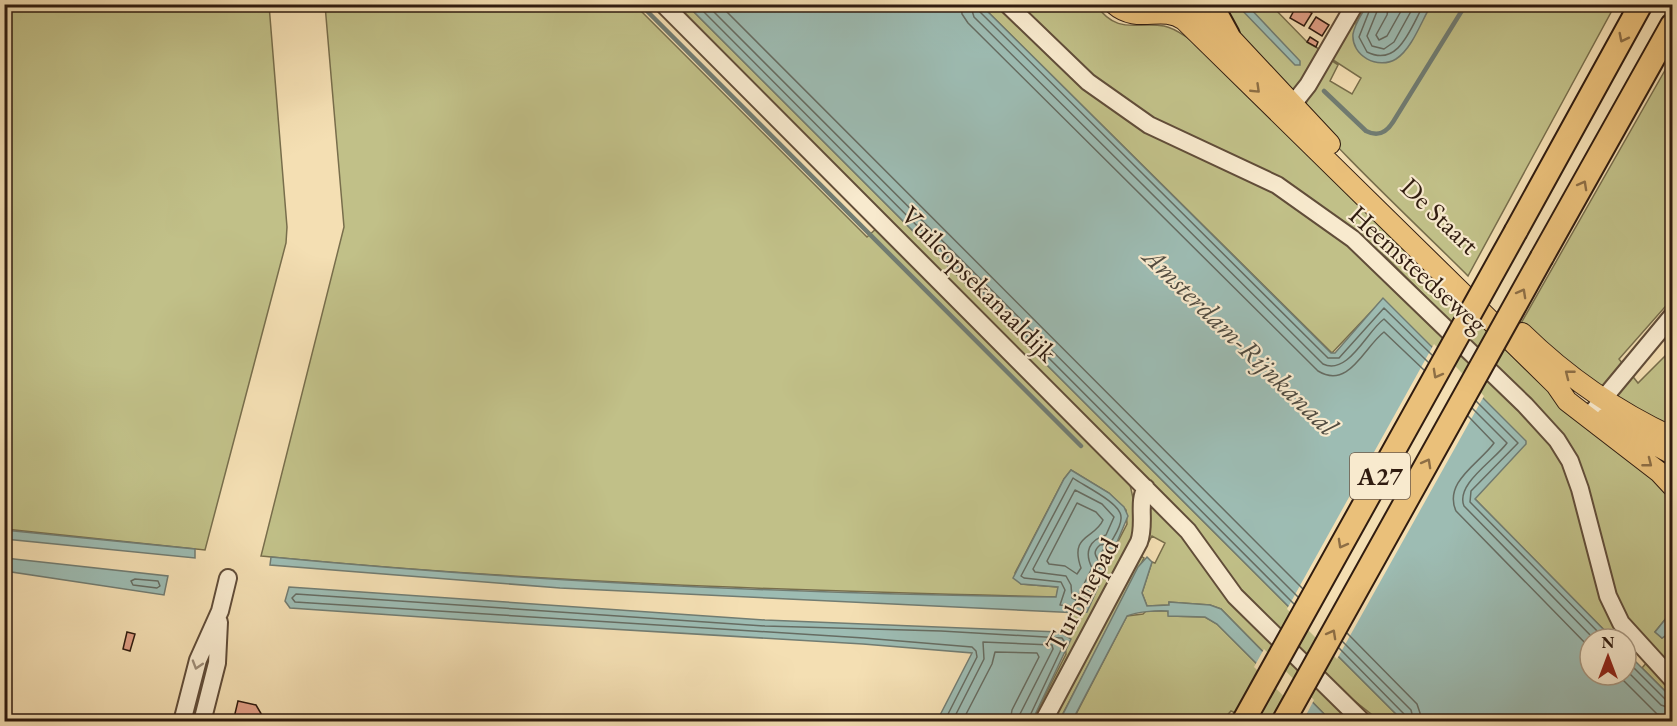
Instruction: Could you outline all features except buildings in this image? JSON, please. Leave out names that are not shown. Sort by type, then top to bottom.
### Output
[{"type":"highway","points":[[1211,4],[1228,35]]},
{"type":"highway","name":"A27","points":[[1243,722],[1641,4]]},
{"type":"highway","name":"A27","points":[[1283,722],[1672,25]]},
{"type":"main road","name":"De Staart","points":[[1114,4],[1136,16],[1161,10],[1184,20],[1556,385],[1568,401],[1659,472],[1672,486]]},
{"type":"main road","name":"De Staart","points":[[1194,4],[1209,23],[1228,35],[1343,158],[1531,342],[1598,404],[1619,427],[1672,454]]},
{"type":"main road","name":"De Staart","points":[[1556,385],[1672,438]]},
{"type":"street","name":"Vuilcopsekanaaldijk","points":[[663,4],[1188,531],[1229,589],[1247,609],[1363,722]]},
{"type":"street","name":"Heemsteedseweg","points":[[1007,4],[1088,82],[1149,125],[1276,185],[1353,239],[1525,405],[1557,440],[1570,461],[1608,596],[1621,624],[1672,679]]},
{"type":"street","points":[[1293,104],[1308,85],[1355,4]]},
{"type":"street","points":[[1598,404],[1672,316]]},
{"type":"street","name":"Turbinepad","points":[[1043,722],[1139,542],[1144,521],[1142,494],[1146,488]]},
{"type":"street","points":[[202,722],[217,663],[220,611],[228,578]]},
{"type":"street","points":[[182,722],[198,660],[220,611]]},
{"type":"shaded area","points":[[4,5],[269,5],[287,227],[286,243],[205,550],[5,529]]},
{"type":"shaded area","points":[[325,5],[635,5],[867,237],[878,227],[1129,480],[1135,507],[1146,497],[1355,721],[1331,721],[1221,609],[1210,605],[1169,602],[1169,605],[1147,606],[1142,593],[1152,562],[1155,563],[1165,543],[1152,536],[1141,556],[1144,558],[1059,721],[1032,721],[1066,654],[1064,632],[1060,632],[1072,613],[1081,613],[1127,524],[1126,510],[1109,493],[1071,470],[1064,479],[1015,573],[1021,584],[1058,587],[1057,597],[858,592],[559,579],[261,556],[344,227]]},
{"type":"shaded area","points":[[670,5],[687,5],[1403,721],[1380,721],[1327,679]]},
{"type":"shaded area","points":[[981,5],[1001,5],[1085,87],[1254,180],[1343,236],[1552,440],[1566,464],[1596,579],[1619,627],[1601,627],[1475,499],[1479,396],[1383,299],[1332,353]]},
{"type":"shaded area","points":[[1015,5],[1096,5],[1104,15],[1120,24],[1164,26],[1176,30],[1193,41],[1665,489],[1672,504],[1672,611],[1655,632],[1662,638],[1672,631],[1672,671],[1638,632],[1638,627],[1634,627],[1621,612],[1589,496],[1501,372],[1385,256],[1310,198],[1258,169],[1174,132],[1109,91]]},
{"type":"shaded area","points":[[1218,5],[1271,5],[1308,43],[1321,50],[1298,87],[1293,90],[1234,32]]},
{"type":"shaded area","points":[[1361,5],[1367,5],[1356,24],[1405,49],[1431,5],[1615,5],[1468,276],[1329,138],[1306,109],[1311,89],[1329,59],[1338,65],[1330,81],[1352,94],[1361,78],[1330,58]]},
{"type":"shaded area","points":[[1672,58],[1672,299],[1619,359],[1638,383],[1672,349],[1672,432],[1634,413],[1520,325]]},
{"type":"shaded area","points":[[1146,611],[1168,611],[1169,616],[1205,617],[1217,624],[1314,721],[1253,721],[1231,711],[1222,721],[1072,722],[1127,616],[1143,614]]},
{"type":"shaded area","points":[[1648,661],[1672,687],[1672,698],[1642,668]]},
{"type":"water","name":"Amsterdam-Rijnkanaal","points":[[687,5],[981,5],[1331,353],[1335,353],[1383,298],[1526,441],[1526,444],[1475,499],[1601,627],[1578,627],[1578,687],[1638,687],[1638,664],[1672,698],[1672,721],[1403,721]]},
{"type":"water","points":[[1237,5],[1247,5],[1300,61],[1300,65],[1295,65]]},
{"type":"water","points":[[1367,5],[1431,5],[1416,34],[1402,54],[1389,62],[1381,63],[1367,59],[1356,49],[1354,42],[1355,26]]},
{"type":"water","points":[[1071,470],[1109,493],[1124,507],[1128,516],[1112,554],[1103,550],[1100,555],[1110,560],[1087,612],[1081,613],[560,588],[270,565],[271,557],[565,580],[761,590],[1056,597],[1058,587],[1021,584],[1013,578],[1064,479]]},
{"type":"water","points":[[4,530],[195,549],[195,558],[5,539]]},
{"type":"water","points":[[1147,557],[1152,562],[1142,593],[1147,606],[1169,605],[1169,602],[1210,605],[1221,609],[1331,721],[1314,721],[1217,624],[1205,617],[1168,616],[1168,611],[1152,611],[1127,616],[1072,721],[1059,722],[1138,567]]},
{"type":"water","points":[[4,558],[168,576],[164,595],[5,571]]},
{"type":"water","points":[[289,587],[765,620],[1060,632],[1071,639],[1032,721],[937,721],[972,653],[863,644],[290,608],[285,601]]},
{"type":"water","points":[[1672,611],[1672,631],[1662,638],[1655,632]]},
{"type":"pier","points":[[1434,344],[1484,396],[1337,659],[1287,609]]},
{"type":"pier","points":[[1264,649],[1314,700],[1305,717],[1254,667]]},
{"type":"waterway","points":[[640,4],[1081,446]]},
{"type":"waterway","points":[[1324,91],[1366,131],[1374,134],[1385,131],[1393,122],[1466,4]]}]
